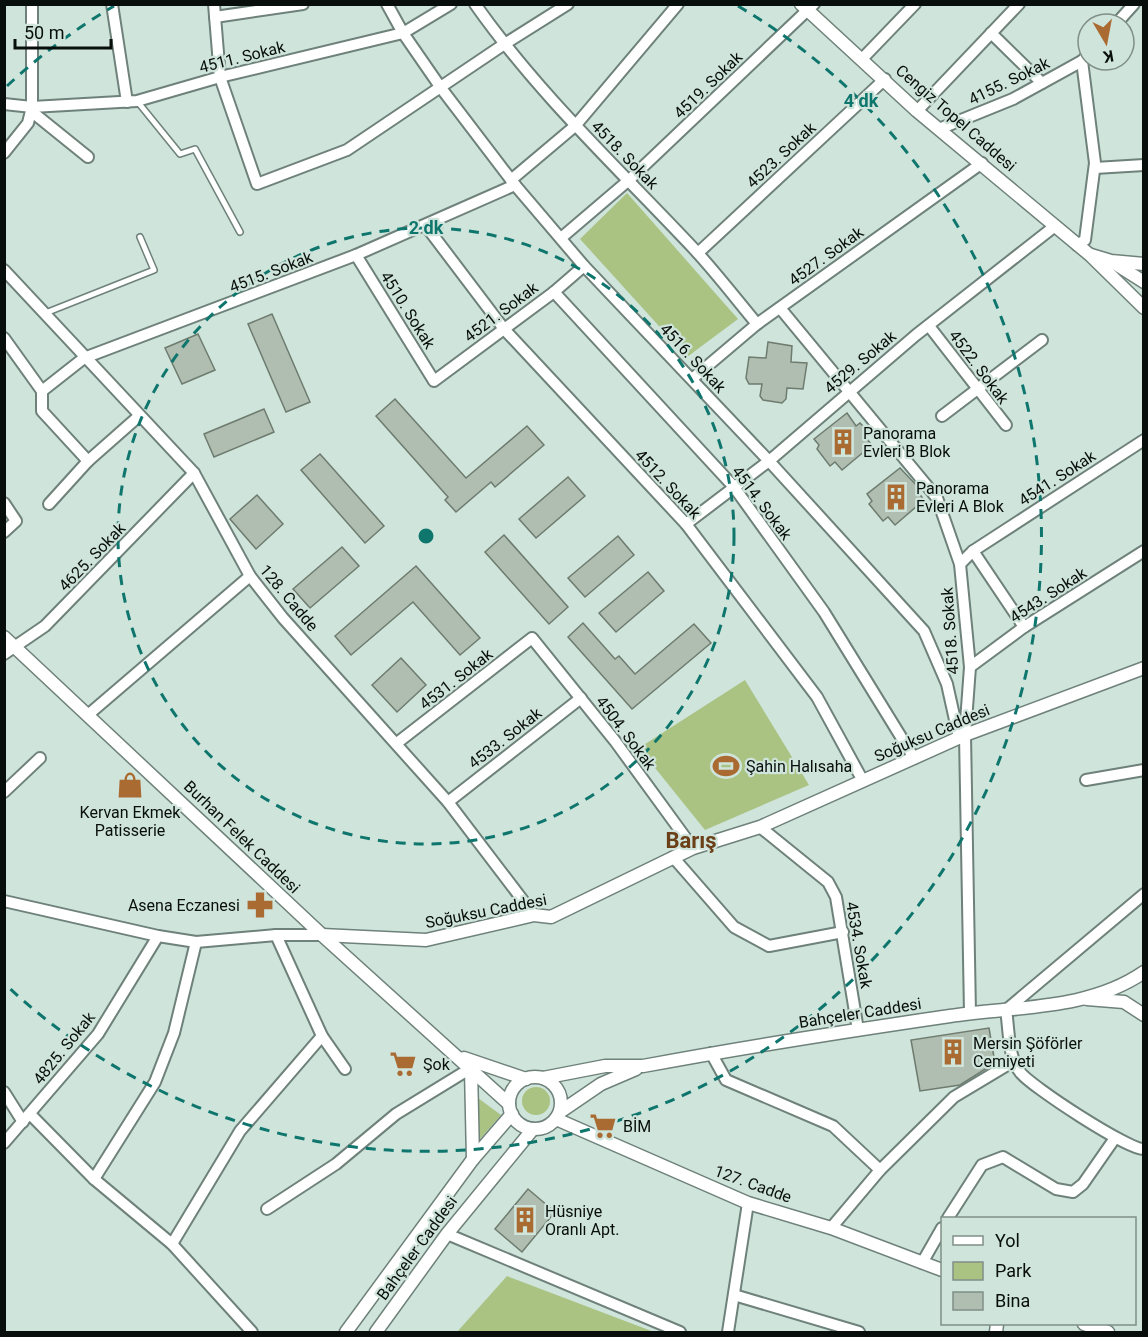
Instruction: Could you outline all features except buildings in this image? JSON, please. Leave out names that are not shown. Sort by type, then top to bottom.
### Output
[{"type":"street","points":[[4,153],[28,123],[31,109],[32,4]]},
{"type":"street","points":[[112,4],[132,102]]},
{"type":"street","points":[[214,4],[220,77],[257,184],[347,150],[568,4]]},
{"type":"street","points":[[214,17],[303,4]]},
{"type":"street","name":"4516. Sokak","points":[[387,4],[403,33],[441,88],[513,183],[584,266],[769,461],[924,632],[947,684],[962,737]]},
{"type":"street","name":"4511. Sokak","points":[[4,104],[31,109],[132,102],[220,77],[403,33],[451,4]]},
{"type":"street","name":"4518. Sokak","points":[[475,4],[503,45],[575,126],[698,253],[757,324]]},
{"type":"street","name":"4515. Sokak","points":[[42,391],[84,358],[356,255],[426,226],[513,183],[575,126],[678,4]]},
{"type":"street","points":[[861,59],[915,4]]},
{"type":"street","points":[[917,111],[1019,4]]},
{"type":"street","name":"Cengiz Topel Caddesi","points":[[808,6],[917,111],[982,162],[1090,255],[1143,308]]},
{"type":"street","name":"4519. Sokak","points":[[561,238],[629,180],[808,6]]},
{"type":"street","points":[[992,33],[1042,83]]},
{"type":"street","name":"4155. Sokak","points":[[939,129],[1013,99],[1076,63]]},
{"type":"street","points":[[1077,244],[1085,240],[1095,168],[1086,72]]},
{"type":"street","name":"4523. Sokak","points":[[698,253],[885,79]]},
{"type":"street","points":[[31,109],[88,157]]},
{"type":"street","name":"4527. Sokak","points":[[692,379],[757,324],[982,162]]},
{"type":"street","points":[[1095,168],[1143,165]]},
{"type":"street","name":"4512. Sokak","points":[[426,226],[504,329],[686,524],[817,697],[863,781]]},
{"type":"street","name":"4529. Sokak","points":[[686,524],[769,461],[849,391],[1055,226]]},
{"type":"street","name":"4510. Sokak","points":[[356,255],[434,381]]},
{"type":"street","name":"Cengiz Topel Caddesi","points":[[1090,255],[1112,261],[1143,264]]},
{"type":"street","name":"Cengiz Topel Caddesi","points":[[1112,261],[1143,282]]},
{"type":"street","name":"4521. Sokak","points":[[434,381],[554,292],[584,266]]},
{"type":"street","name":"128. Cadde","points":[[5,273],[194,473],[250,576],[283,618],[448,802],[534,915]]},
{"type":"street","name":"4514. Sokak","points":[[554,292],[734,487],[824,612],[914,758]]},
{"type":"street","name":"4518. Sokak","points":[[780,308],[938,498],[960,564],[970,667],[962,737],[969,1013]]},
{"type":"street","name":"4522. Sokak","points":[[929,326],[1006,425]]},
{"type":"street","points":[[4,338],[42,391],[42,411],[88,461]]},
{"type":"street","points":[[942,416],[1042,340]]},
{"type":"street","points":[[50,504],[88,461],[139,416]]},
{"type":"street","name":"4541. Sokak","points":[[960,564],[973,551],[1143,440]]},
{"type":"street","name":"4625. Sokak","points":[[10,650],[45,626],[194,473]]},
{"type":"street","points":[[4,503],[16,521],[4,532]]},
{"type":"street","points":[[973,551],[1024,627]]},
{"type":"street","name":"4543. Sokak","points":[[970,667],[1024,627],[1143,551]]},
{"type":"street","points":[[89,714],[250,576]]},
{"type":"street","name":"Burhan Felek Caddesi","points":[[4,637],[10,650],[89,714],[322,935],[460,1057],[510,1109]]},
{"type":"street","name":"4531. Sokak","points":[[397,743],[532,638]]},
{"type":"street","name":"4504. Sokak","points":[[532,638],[581,698],[693,848]]},
{"type":"street","name":"Soğuksu Caddesi","points":[[4,902],[158,936],[196,942],[276,935],[426,940],[534,915],[551,916],[693,848],[760,826],[962,737],[1143,668]]},
{"type":"street","name":"4533. Sokak","points":[[448,802],[581,698]]},
{"type":"street","points":[[4,792],[40,758]]},
{"type":"street","points":[[1086,780],[1143,770]]},
{"type":"street","name":"4534. Sokak","points":[[760,826],[828,882],[836,897],[858,1030]]},
{"type":"street","points":[[673,857],[734,927],[769,946],[843,932]]},
{"type":"street","points":[[1143,894],[1006,1010],[1014,1061],[1019,1072],[1035,1086],[1115,1138],[1137,1150],[1143,1149]]},
{"type":"street","points":[[276,935],[322,1036],[345,1069]]},
{"type":"street","name":"4825. Sokak","points":[[4,1143],[98,1034],[158,936]]},
{"type":"street","points":[[94,1179],[155,1082],[174,1033],[196,942]]},
{"type":"street","points":[[1083,999],[1127,984],[1143,972]]},
{"type":"street","points":[[1083,999],[1124,1002],[1143,1015]]},
{"type":"street","name":"Bahçeler Caddesi","points":[[643,1066],[711,1053],[969,1013],[1083,999]]},
{"type":"street","points":[[172,1244],[240,1131],[322,1036]]},
{"type":"street","points":[[711,1053],[726,1080],[833,1126],[880,1170]]},
{"type":"street","points":[[460,1057],[526,1079],[605,1066],[643,1066]]},
{"type":"street","points":[[831,1228],[880,1170],[954,1097],[1014,1061]]},
{"type":"street","points":[[526,1079],[513,1090],[510,1109],[524,1127],[533,1129],[541,1128],[601,1084],[643,1066]]},
{"type":"street","points":[[471,1068],[473,1158]]},
{"type":"street","points":[[267,1209],[336,1164],[396,1114],[471,1068]]},
{"type":"street","points":[[543,1078],[550,1082],[560,1095],[558,1115]]},
{"type":"street","points":[[4,1092],[26,1118],[172,1244],[252,1332]]},
{"type":"street","name":"Bahçeler Caddesi","points":[[346,1332],[510,1109]]},
{"type":"street","name":"127. Cadde","points":[[558,1115],[748,1203],[831,1228],[941,1270]]},
{"type":"street","name":"Bahçeler Caddesi","points":[[376,1332],[447,1234],[533,1129]]},
{"type":"street","points":[[949,1217],[982,1165],[1003,1157],[1056,1189],[1073,1192],[1083,1184],[1115,1138]]},
{"type":"street","points":[[728,1332],[748,1203]]},
{"type":"street","points":[[922,1263],[941,1230]]},
{"type":"street","points":[[447,1234],[680,1332]]},
{"type":"street","points":[[734,1295],[857,1332]]},
{"type":"street","points":[[1089,1325],[1108,1332]]},
{"type":"lane","points":[[132,102],[180,154],[195,149],[240,232]]},
{"type":"lane","points":[[44,314],[154,270],[140,237]]},
{"type":"green space","points":[[627,193],[738,319],[687,357],[580,239]]},
{"type":"green space","name":"Şahin Halısaha","points":[[745,680],[809,785],[705,830],[639,748]]},
{"type":"green space","points":[[536,1087],[546,1091],[550,1101],[546,1111],[536,1115],[526,1111],[522,1101],[526,1091]]},
{"type":"green space","points":[[478,1098],[501,1115],[479,1140]]},
{"type":"green space","points":[[507,1276],[654,1332],[457,1332]]},
{"type":"place","name":"Panorama Evleri B Blok","points":[[843,442]]},
{"type":"place","name":"Panorama Evleri A Blok","points":[[896,497]]},
{"type":"place","name":"Şahin Halısaha","points":[[726,766]]},
{"type":"place","name":"Kervan Ekmek Patisserie","points":[[130,785]]},
{"type":"place","name":"Asena Eczanesi","points":[[260,905]]},
{"type":"place","name":"Mersin Şöförler Cemiyeti","points":[[953,1052]]},
{"type":"place","name":"Şok","points":[[403,1064]]},
{"type":"place","name":"BİM","points":[[603,1126]]},
{"type":"place","name":"Hüsniye Oranlı Apt.","points":[[525,1220]]},
{"type":"district","name":"Barış","points":[[691,840]]}]
